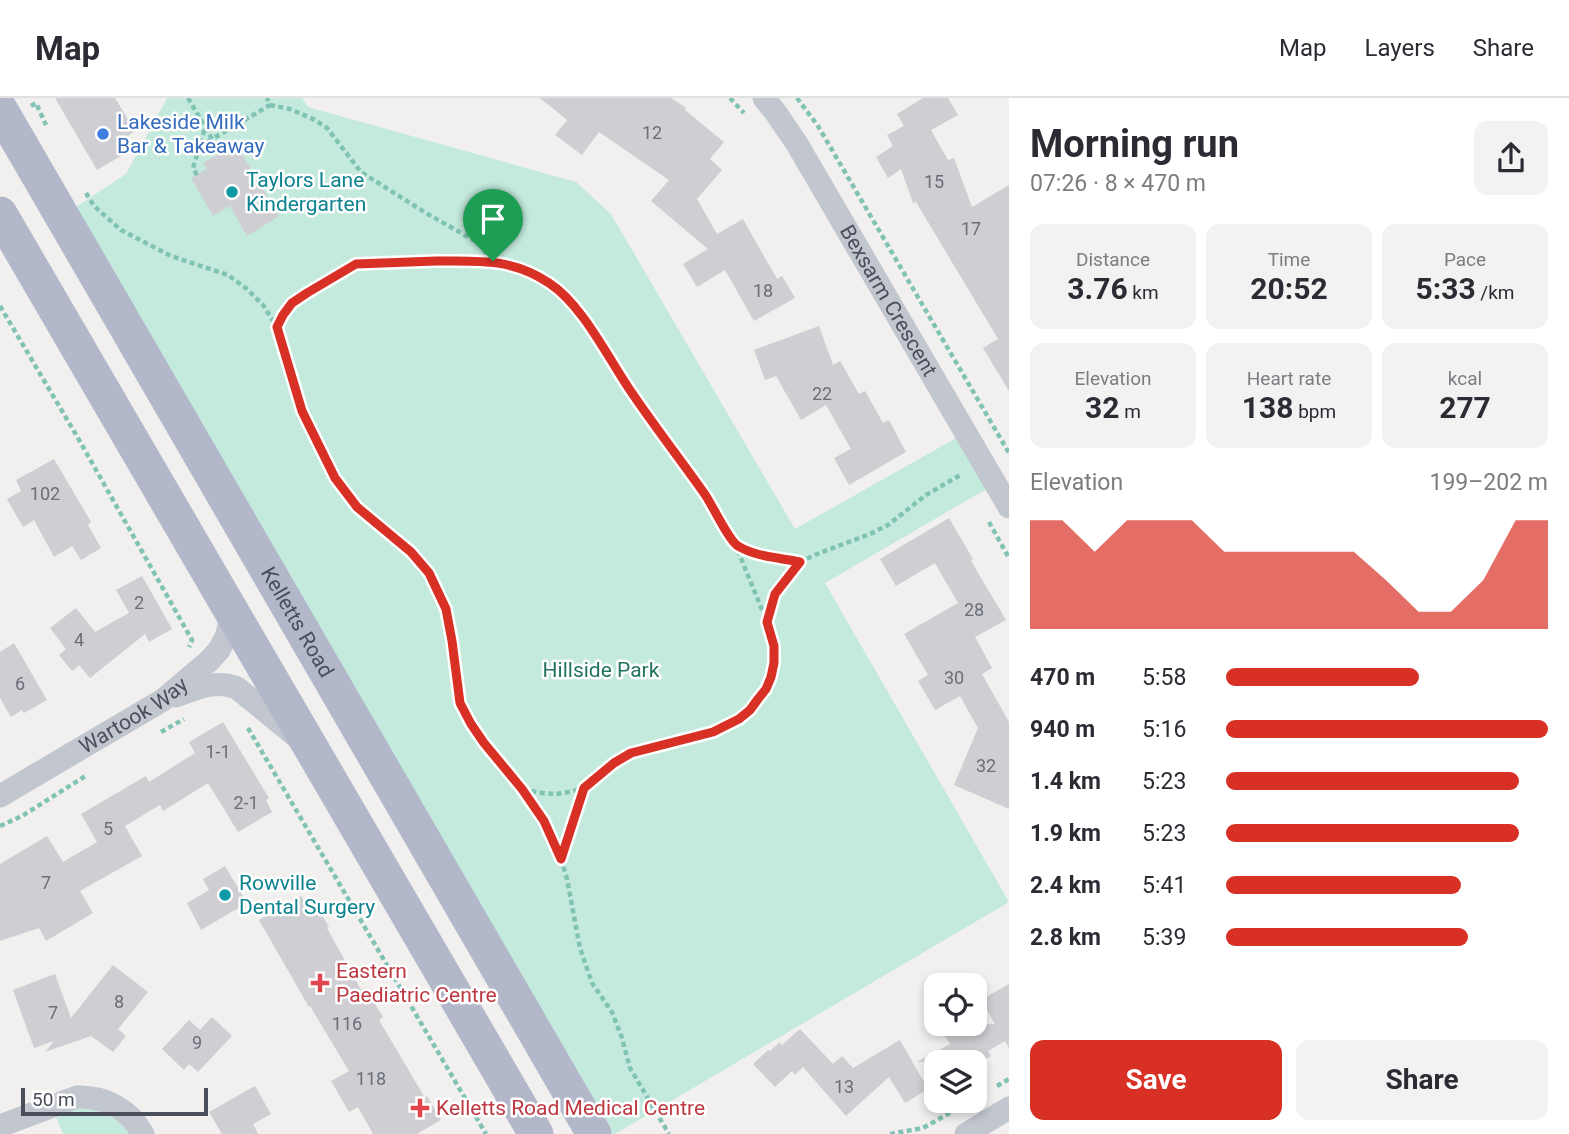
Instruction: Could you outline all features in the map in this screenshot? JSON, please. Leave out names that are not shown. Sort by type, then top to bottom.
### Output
[{"type":"main road","name":"Kelletts Road","points":[[20,108],[594,1134]]},
{"type":"main road","points":[[0,214],[536,1134]]},
{"type":"street","name":"Bexsarm Crescent","points":[[764,98],[797,144],[1009,507]]},
{"type":"street","name":"Wartook Way","points":[[0,796],[163,700],[219,650],[226,637],[229,607]]},
{"type":"street","points":[[163,700],[206,686],[228,684],[237,688],[311,749]]},
{"type":"street","points":[[0,1126],[77,1097],[88,1097],[118,1106],[143,1134]]},
{"type":"street","points":[[966,1134],[1009,1108]]},
{"type":"path","points":[[188,98],[212,139]]},
{"type":"path","points":[[267,98],[271,105]]},
{"type":"path","points":[[797,98],[818,125],[1009,453]]},
{"type":"path","points":[[199,147],[271,105],[290,108],[327,128],[361,172],[477,242],[493,261]]},
{"type":"path","points":[[20,108],[48,127]]},
{"type":"path","points":[[197,175],[192,168],[205,127]]},
{"type":"path","points":[[80,184],[94,206],[121,230],[171,256],[228,275],[263,305],[277,327],[302,411],[335,478],[368,518],[421,561],[435,584],[446,609],[460,703],[484,743],[544,821],[567,879],[580,948],[592,983],[612,1012],[630,1068],[669,1134]]},
{"type":"path","points":[[277,327],[292,303],[356,264],[493,261],[549,282],[564,295],[592,332],[663,439],[705,494],[736,546],[774,646],[771,677],[766,689],[750,710],[739,719],[705,735],[631,753],[614,763],[584,788],[562,795],[522,789]]},
{"type":"path","points":[[0,306],[192,640]]},
{"type":"path","points":[[767,622],[775,594],[800,562],[888,525],[926,495],[962,474]]},
{"type":"path","points":[[736,546],[759,554],[800,562]]},
{"type":"path","points":[[160,733],[184,719]]},
{"type":"path","points":[[243,721],[486,1134]]},
{"type":"path","points":[[0,826],[22,816],[91,773]]},
{"type":"path","points":[[561,859],[584,788]]},
{"type":"path","points":[[890,1134],[923,1128],[950,1113]]},
{"type":"green space","name":"Hillside Park","points":[[167,98],[302,98],[308,107],[576,182],[611,214],[795,529],[965,433],[995,484],[825,583],[1009,902],[615,1134],[594,1134],[62,216],[126,174]]},
{"type":"green space","points":[[84,1108],[110,1116],[131,1134],[63,1134],[55,1114]]},
{"type":"building","name":"Lakeside Milk Bar & Takeaway","points":[[55,98],[115,98],[135,131],[126,137],[133,149],[97,170]]},
{"type":"building","points":[[540,98],[671,98],[686,108],[685,110],[724,142],[710,159],[722,170],[697,199],[717,234],[743,219],[777,279],[782,276],[795,298],[754,321],[725,270],[697,287],[683,264],[708,249],[651,201],[669,180],[599,132],[582,155],[555,135],[567,120]]},
{"type":"building","points":[[923,98],[948,98],[958,115],[931,130],[948,160],[954,158],[972,207],[1009,185],[1009,391],[983,348],[998,339],[916,202],[913,203],[901,169],[888,178],[876,157],[893,146],[887,135],[904,126],[897,114]]},
{"type":"building","name":"Taylors Lane Kindergarten","points":[[236,144],[279,216],[247,236],[230,206],[213,216],[191,178],[207,169],[203,163]]},
{"type":"building","points":[[819,326],[833,365],[840,361],[859,394],[865,391],[883,423],[889,420],[906,452],[849,485],[834,458],[851,449],[826,405],[801,420],[776,376],[765,380],[754,350]]},
{"type":"building","points":[[54,459],[91,522],[88,525],[101,548],[81,560],[72,546],[54,557],[34,520],[23,527],[7,499],[21,491],[16,480]]},
{"type":"building","points":[[949,518],[1006,620],[975,637],[992,668],[982,674],[1009,722],[1009,809],[954,785],[978,728],[960,696],[935,710],[918,681],[928,675],[904,634],[958,603],[935,563],[896,586],[880,559]]},
{"type":"building","points":[[142,576],[172,629],[149,642],[145,634],[90,678],[79,665],[72,671],[59,655],[66,649],[50,628],[76,608],[95,632],[129,613],[116,590]]},
{"type":"building","points":[[14,643],[47,700],[11,717],[0,698],[0,652]]},
{"type":"building","points":[[223,722],[269,798],[266,800],[272,812],[238,832],[208,783],[163,811],[160,805],[125,826],[142,856],[80,891],[93,913],[46,941],[39,928],[0,941],[0,864],[47,836],[63,862],[97,842],[81,814],[146,776],[149,782],[195,753],[189,742]]},
{"type":"building","name":"Rowville Dental Surgery","points":[[225,866],[247,903],[201,930],[187,903],[209,890],[203,879]]},
{"type":"building","points":[[301,896],[311,912],[318,908],[361,990],[365,988],[383,1017],[379,1020],[441,1120],[417,1134],[373,1134],[358,1107],[349,1112],[331,1081],[349,1071],[259,920]]},
{"type":"building","points":[[113,965],[148,992],[118,1029],[126,1036],[113,1052],[91,1036],[45,1052],[54,1041],[34,1048],[13,990],[55,974],[71,1018]]},
{"type":"building","points":[[1009,984],[1009,1048],[1005,1041],[988,1051],[991,1056],[987,1058],[987,1050],[939,1050],[950,1044],[945,1036],[987,1036],[987,1024],[995,1024],[987,1010],[987,997]]},
{"type":"building","points":[[212,1017],[232,1036],[198,1072],[189,1064],[184,1070],[162,1049],[189,1020],[200,1030]]},
{"type":"building","points":[[800,1029],[833,1064],[842,1056],[853,1068],[900,1040],[924,1082],[924,1091],[905,1103],[889,1077],[846,1116],[803,1067],[795,1075],[792,1071],[775,1087],[753,1064],[780,1042],[782,1045]]},
{"type":"building","points":[[255,1086],[271,1114],[253,1124],[258,1134],[222,1134],[209,1112]]},
{"type":"place","name":"Lakeside Milk Bar & Takeaway","points":[[103,134]]},
{"type":"place","name":"Taylors Lane Kindergarten","points":[[232,192]]},
{"type":"place","name":"Rowville Dental Surgery","points":[[225,895]]},
{"type":"place","name":"Eastern Paediatric Centre","points":[[320,983]]},
{"type":"place","name":"Kelletts Road Medical Centre","points":[[420,1108]]},
{"type":"route","points":[[493,261],[549,282],[564,295],[592,332],[663,439],[705,494],[736,546],[759,554],[800,562],[775,594],[767,622],[774,646],[771,677],[766,689],[750,710],[739,719],[713,732],[631,753],[614,763],[584,788],[561,859],[544,821],[484,743],[460,703],[446,609],[429,573],[402,543],[357,507],[335,478],[302,411],[277,327],[292,303],[356,264],[493,261]]}]
